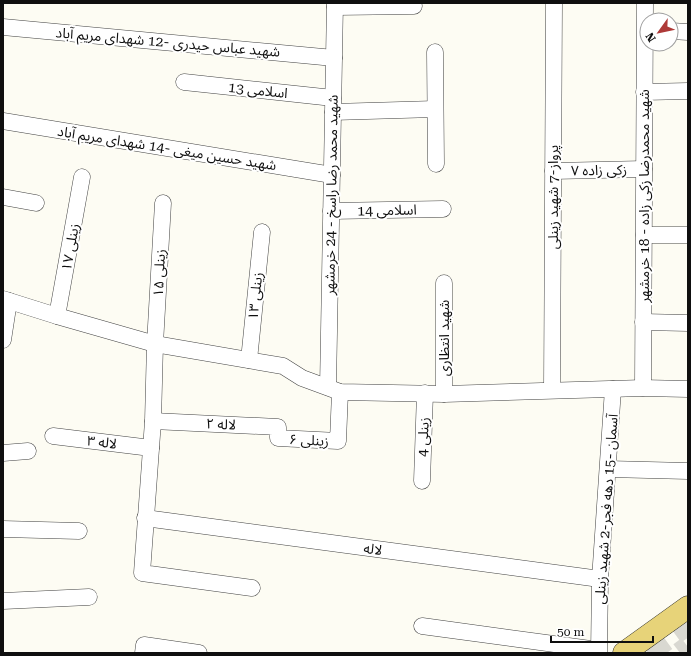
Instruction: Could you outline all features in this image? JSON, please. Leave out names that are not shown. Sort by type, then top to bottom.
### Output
[{"type":"main road","points":[[624,653],[688,607]]},
{"type":"street","name":"پرواز-7 شهید زینلی","points":[[552,390],[554,3]]},
{"type":"street","points":[[335,5],[414,6]]},
{"type":"street","name":"شهید محمد رضا راسخ - 24 خرمشهر","points":[[334,390],[331,211],[335,5]]},
{"type":"street","name":"شهید عباس حیدری -12 شهدای مریم آباد","points":[[3,27],[334,58]]},
{"type":"street","points":[[435,52],[436,164]]},
{"type":"street","name":"شهید محمدرضا زکی زاده - 18 خرمشهر","points":[[643,388],[645,52]]},
{"type":"street","name":"اسلامی 13","points":[[184,82],[333,105],[435,109]]},
{"type":"street","points":[[644,92],[688,91]]},
{"type":"street","name":"شهید حسین میغی -14 شهدای مریم آباد","points":[[3,121],[332,175]]},
{"type":"street","name":"زکی زاده ۷","points":[[553,171],[644,169]]},
{"type":"street","name":"زینلی ۱۷","points":[[57,316],[82,177]]},
{"type":"street","points":[[3,197],[36,203]]},
{"type":"street","name":"زینلی ۱۵","points":[[155,344],[164,203]]},
{"type":"street","name":"اسلامی 14","points":[[331,211],[443,209]]},
{"type":"street","name":"زینلی ۱۳","points":[[249,360],[262,232]]},
{"type":"street","points":[[644,235],[688,235]]},
{"type":"street","name":"شهید انتظاری","points":[[444,283],[444,394]]},
{"type":"street","points":[[3,340],[6,300],[155,344],[283,366],[302,378],[334,390],[444,394],[643,388],[688,389]]},
{"type":"street","points":[[643,322],[688,323]]},
{"type":"street","points":[[155,344],[153,421],[142,573],[252,588]]},
{"type":"street","name":"آسمان -15 دهه فجر-2 شهید زینلی","points":[[599,652],[600,579],[613,389]]},
{"type":"street","name":"زینلی ۶","points":[[278,438],[338,442],[334,390]]},
{"type":"street","name":"زینلی 4","points":[[422,481],[425,393]]},
{"type":"street","name":"لاله ۲","points":[[153,421],[278,427],[278,438]]},
{"type":"street","name":"لاله ۳","points":[[53,436],[151,448]]},
{"type":"street","points":[[3,453],[28,451]]},
{"type":"street","points":[[608,469],[688,471]]},
{"type":"street","name":"لاله","points":[[145,518],[600,579]]},
{"type":"street","points":[[3,529],[79,531]]},
{"type":"street","points":[[3,601],[89,597]]},
{"type":"street","points":[[422,626],[599,652]]},
{"type":"street","points":[[143,653],[144,645],[199,653]]},
{"type":"tunnel","points":[[648,653],[688,624]]},
{"type":"tunnel","points":[[680,653],[688,647]]}]
